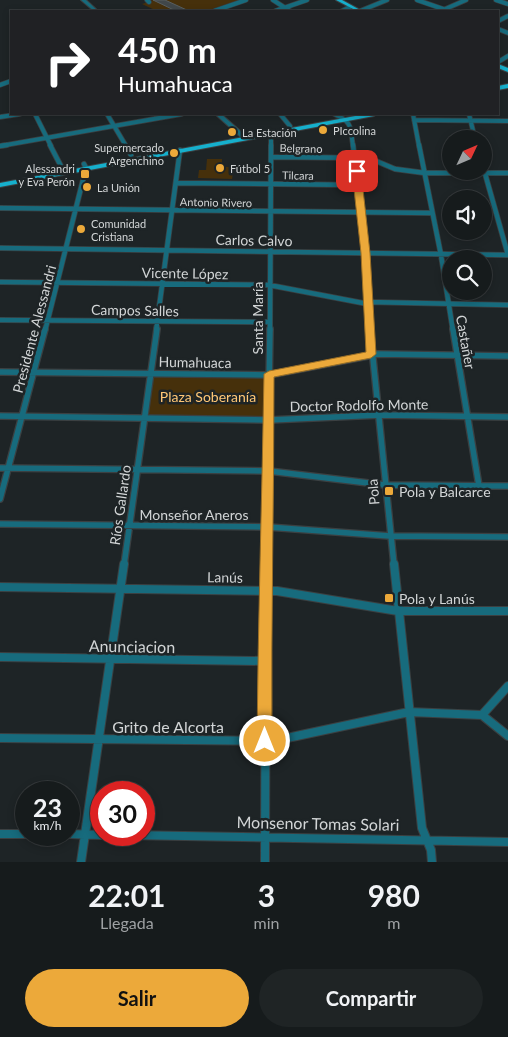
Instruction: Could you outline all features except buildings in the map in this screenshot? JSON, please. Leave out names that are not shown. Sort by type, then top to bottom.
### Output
[{"type":"main road","points":[[333,0],[348,9]]},
{"type":"main road","points":[[338,0],[348,9]]},
{"type":"main road","points":[[0,180],[180,150],[340,116],[357,115]]},
{"type":"main road","points":[[85,166],[131,155],[244,136],[270,134],[340,116]]},
{"type":"main road","points":[[0,185],[63,170]]},
{"type":"street","points":[[83,0],[95,10]]},
{"type":"street","points":[[217,10],[246,0]]},
{"type":"street","points":[[273,0],[288,10]]},
{"type":"street","points":[[278,10],[307,0]]},
{"type":"street","points":[[362,10],[387,0]]},
{"type":"street","points":[[417,0],[442,10],[466,0]]},
{"type":"street","points":[[496,0],[508,4]]},
{"type":"street","points":[[0,117],[13,115]]},
{"type":"street","points":[[35,115],[63,170]]},
{"type":"street","points":[[108,115],[131,155]]},
{"type":"street","points":[[0,146],[176,115]]},
{"type":"street","points":[[219,115],[244,136]]},
{"type":"street","points":[[281,115],[290,126]]},
{"type":"street","name":"Castañer","points":[[413,115],[441,255],[479,486]]},
{"type":"street","points":[[468,115],[473,130]]},
{"type":"street","name":"Pola","points":[[340,116],[350,123],[355,158],[366,253],[371,354],[380,415],[390,536],[409,712],[422,828],[431,850],[432,862]]},
{"type":"street","points":[[414,120],[508,121]]},
{"type":"street","name":"Santa María","points":[[265,862],[264,661],[268,527],[270,212],[272,183],[270,134]]},
{"type":"street","name":"Ríos Gallardo","points":[[82,862],[98,740],[122,588],[180,150]]},
{"type":"street","name":"Belgrano","points":[[272,157],[374,159],[401,170],[442,173]]},
{"type":"street","name":"Presidente Alessandri","points":[[0,499],[77,209],[85,166]]},
{"type":"street","name":"Belgrano","points":[[492,172],[508,173]]},
{"type":"street","points":[[486,180],[508,255]]},
{"type":"street","name":"Tilcara","points":[[177,182],[358,185]]},
{"type":"street","name":"Antonio Rivero","points":[[0,208],[432,213]]},
{"type":"street","points":[[500,226],[508,225]]},
{"type":"street","name":"Carlos Calvo","points":[[0,248],[508,255]]},
{"type":"street","name":"Vicente López","points":[[0,282],[270,285],[368,303],[508,305]]},
{"type":"street","name":"Campos Salles","points":[[0,320],[270,322]]},
{"type":"street","name":"Humahuaca","points":[[0,372],[269,374],[371,354],[508,356]]},
{"type":"street","name":"Doctor Rodolfo Monte","points":[[0,416],[269,420],[380,415],[508,417]]},
{"type":"street","points":[[0,468],[268,470],[385,484],[508,486]]},
{"type":"street","name":"Monseñor Aneros","points":[[0,524],[268,527],[390,536],[508,537]]},
{"type":"street","name":"Lanús","points":[[0,586],[265,590],[398,611],[508,611]]},
{"type":"street","name":"Anunciacion","points":[[0,657],[264,661]]},
{"type":"street","points":[[508,686],[482,715],[508,736]]},
{"type":"street","name":"Grito de Alcorta","points":[[0,738],[265,741],[409,712],[482,715]]},
{"type":"street","points":[[0,834],[15,834]]},
{"type":"street","points":[[80,834],[90,834]]},
{"type":"street","name":"Monsenor Tomas Solari","points":[[155,835],[508,842]]},
{"type":"green space","points":[[239,0],[209,10],[155,10],[142,4],[152,1]]},
{"type":"green space","name":"Fútbol 5","points":[[207,159],[222,159],[222,167],[234,167],[232,179],[198,178],[199,170],[206,170]]},
{"type":"green space","name":"Plaza Soberanía","points":[[151,373],[269,375],[269,420],[145,418]]},
{"type":"place","name":"PIccolina","points":[[323,130]]},
{"type":"place","name":"La Estación","points":[[232,132]]},
{"type":"place","name":"Supermercado Argenchino","points":[[174,153]]},
{"type":"place","name":"Fútbol 5","points":[[220,168]]},
{"type":"place","name":"Alessandri y Eva Perón","points":[[85,174]]},
{"type":"place","name":"La Unión","points":[[87,187]]},
{"type":"place","name":"Comunidad Cristiana","points":[[81,229]]},
{"type":"place","name":"Pola y Balcarce","points":[[389,491]]},
{"type":"place","name":"Pola y Lanús","points":[[389,598]]},
{"type":"route","points":[[265,741],[265,590],[268,527],[269,374],[371,354],[366,253],[357,171]]}]
